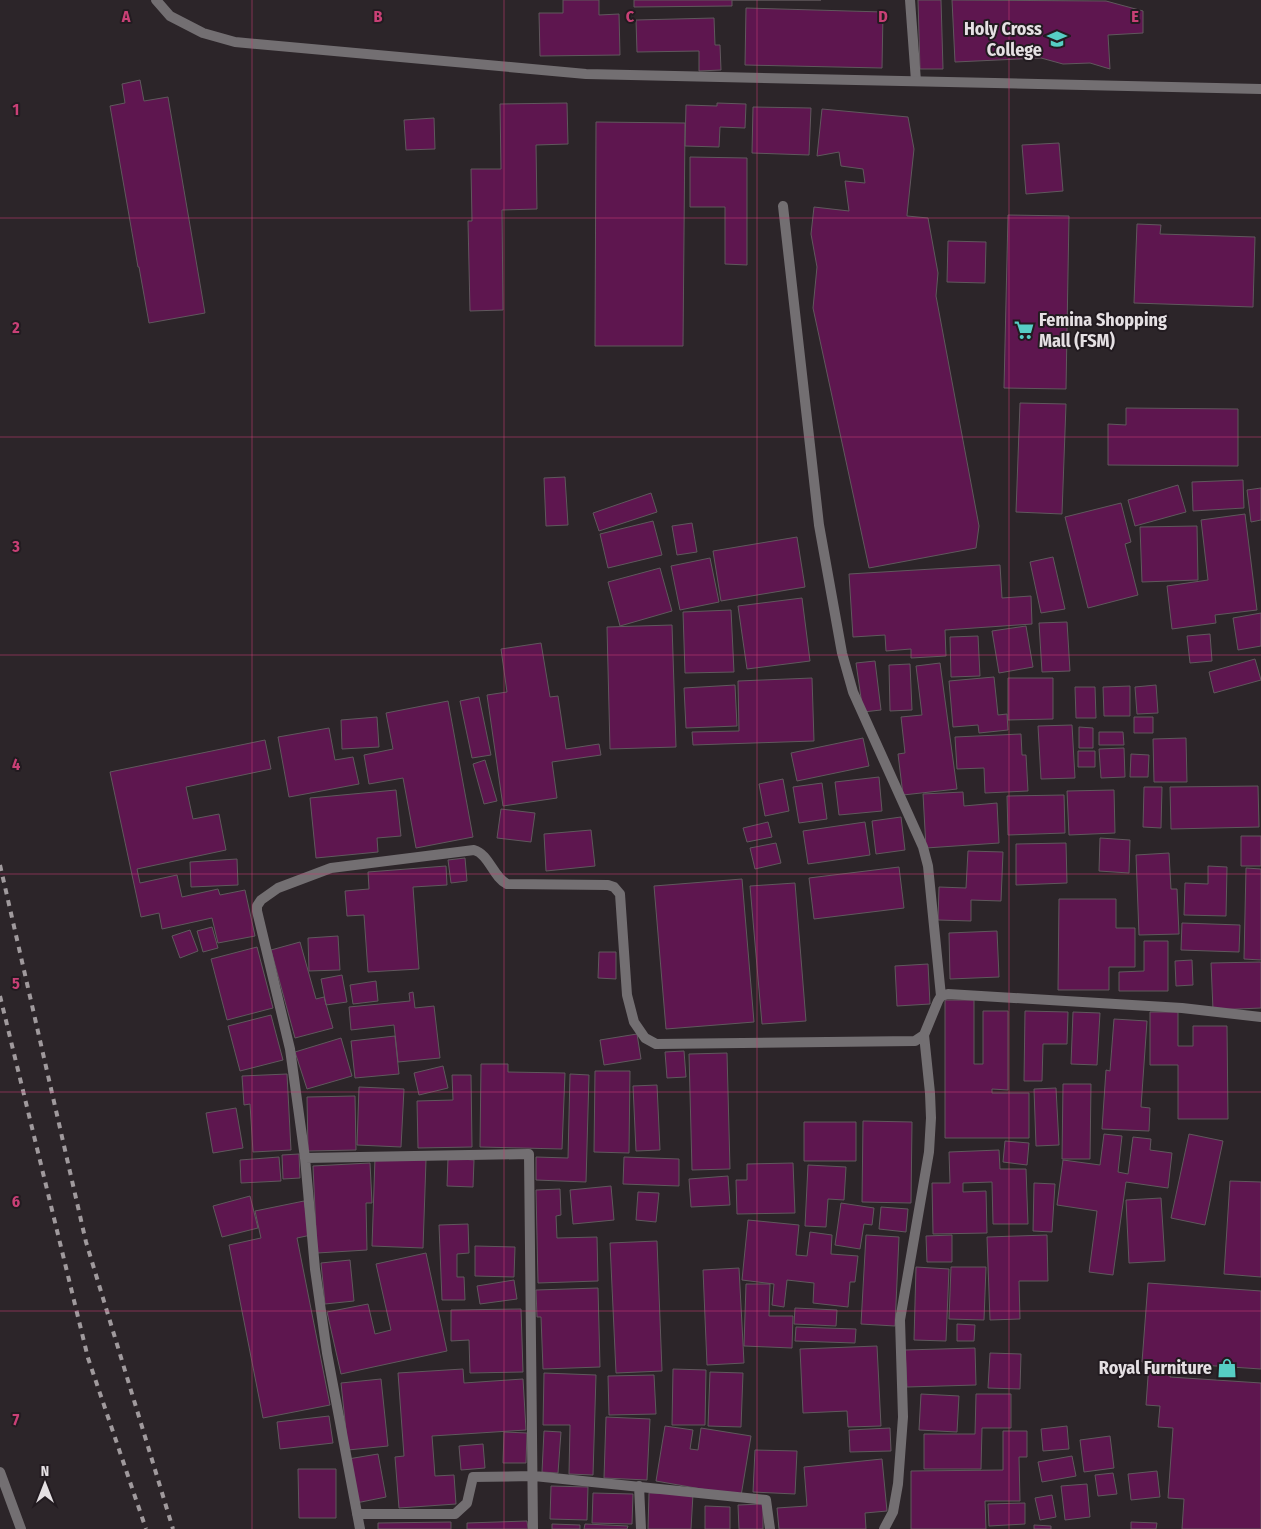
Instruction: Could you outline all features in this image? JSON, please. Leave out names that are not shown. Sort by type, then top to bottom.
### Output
[{"type":"street","points":[[156,0],[170,16],[203,33],[235,42],[586,74],[1261,89]]},
{"type":"street","points":[[910,0],[916,82]]},
{"type":"street","points":[[783,206],[819,524],[842,653],[853,692],[923,847],[928,866],[941,996],[933,1009],[924,1035],[930,1093],[929,1152],[900,1320],[903,1417],[898,1484],[893,1512],[884,1529]]},
{"type":"street","points":[[360,1529],[327,1353],[315,1269],[305,1158],[290,1049],[257,906],[261,900],[278,888],[331,868],[474,850],[482,855],[500,880],[507,884],[608,884],[614,887],[620,894],[627,995],[634,1022],[646,1038],[656,1044],[915,1041],[924,1035]]},
{"type":"street","points":[[941,996],[948,994],[1182,1008],[1261,1017]]},
{"type":"street","points":[[305,1158],[529,1154],[534,1476],[533,1529]]},
{"type":"street","points":[[0,1472],[20,1529]]},
{"type":"street","points":[[357,1514],[455,1514],[467,1503],[473,1477],[534,1476],[766,1500],[770,1529]]},
{"type":"street","points":[[639,1486],[641,1529]]},
{"type":"building","points":[[563,0],[599,0],[599,15],[619,14],[620,55],[540,56],[539,13],[563,13]]},
{"type":"building","points":[[634,0],[732,0],[732,6],[634,7]]},
{"type":"building","points":[[918,0],[941,0],[943,69],[920,69]]},
{"type":"building","points":[[952,0],[1106,1],[1143,11],[1143,33],[1108,35],[1110,69],[1090,63],[1063,64],[1041,58],[955,62]]},
{"type":"building","points":[[746,8],[883,12],[882,68],[745,65]]},
{"type":"building","points":[[714,18],[715,45],[720,45],[721,70],[699,71],[699,51],[637,52],[636,20]]},
{"type":"building","points":[[140,80],[144,101],[168,97],[205,313],[149,323],[110,106],[125,103],[122,84]]},
{"type":"building","points":[[567,103],[568,144],[536,145],[537,209],[502,210],[503,310],[470,311],[468,221],[472,221],[471,169],[501,169],[500,104]]},
{"type":"building","points":[[717,103],[746,104],[745,128],[720,127],[719,147],[685,146],[686,105],[717,106]]},
{"type":"building","points":[[753,107],[811,108],[809,155],[752,153]]},
{"type":"building","points":[[822,109],[908,117],[914,149],[907,216],[928,218],[938,273],[936,296],[979,526],[976,548],[869,568],[813,308],[817,267],[811,234],[814,207],[849,211],[845,181],[865,183],[863,169],[841,166],[839,152],[817,156]]},
{"type":"building","points":[[434,118],[435,149],[406,150],[404,120]]},
{"type":"building","points":[[596,122],[685,123],[683,346],[595,346]]},
{"type":"building","points":[[1059,143],[1063,191],[1026,194],[1022,145]]},
{"type":"building","points":[[690,157],[747,158],[747,265],[725,264],[725,207],[690,207]]},
{"type":"building","points":[[1008,215],[1069,216],[1066,389],[1004,388]]},
{"type":"building","points":[[1137,224],[1161,225],[1160,234],[1255,237],[1253,307],[1134,303]]},
{"type":"building","points":[[948,241],[986,242],[985,283],[947,282]]},
{"type":"building","points":[[1020,403],[1066,404],[1062,514],[1016,512]]},
{"type":"building","points":[[1126,408],[1238,409],[1238,466],[1108,465],[1108,424],[1126,425]]},
{"type":"building","points":[[565,477],[568,525],[546,526],[544,478]]},
{"type":"building","points":[[1243,480],[1244,508],[1193,511],[1192,482]]},
{"type":"building","points":[[1178,485],[1186,512],[1135,526],[1128,500]]},
{"type":"building","points":[[1261,488],[1261,520],[1251,522],[1247,490]]},
{"type":"building","points":[[651,493],[657,512],[599,531],[593,513]]},
{"type":"building","points":[[1121,503],[1131,542],[1125,544],[1138,595],[1088,608],[1065,517]]},
{"type":"building","points":[[1245,514],[1257,610],[1215,615],[1216,623],[1172,629],[1167,586],[1208,580],[1201,520]]},
{"type":"building","points":[[653,521],[662,555],[608,568],[600,534]]},
{"type":"building","points":[[692,523],[697,552],[677,555],[672,526]]},
{"type":"building","points":[[1197,526],[1198,580],[1142,582],[1140,527]]},
{"type":"building","points":[[797,537],[805,587],[721,601],[713,551]]},
{"type":"building","points":[[1053,557],[1065,609],[1041,613],[1030,562]]},
{"type":"building","points":[[710,558],[719,602],[680,610],[671,566]]},
{"type":"building","points":[[1000,565],[1002,598],[1031,596],[1032,624],[945,630],[946,656],[911,658],[911,649],[886,651],[885,635],[853,637],[849,574]]},
{"type":"building","points":[[660,568],[672,611],[620,626],[608,582]]},
{"type":"building","points":[[802,598],[810,661],[747,669],[738,606]]},
{"type":"building","points":[[731,610],[734,672],[685,673],[683,612]]},
{"type":"building","points":[[1261,613],[1261,646],[1238,650],[1233,618]]},
{"type":"building","points":[[1067,622],[1070,671],[1042,672],[1039,623]]},
{"type":"building","points":[[672,625],[676,747],[610,749],[607,627]]},
{"type":"building","points":[[1026,626],[1033,667],[999,673],[992,631]]},
{"type":"building","points":[[1210,634],[1212,661],[1190,663],[1187,636]]},
{"type":"building","points":[[978,636],[980,676],[951,677],[950,637]]},
{"type":"building","points":[[541,643],[550,697],[558,696],[566,749],[599,744],[601,755],[552,762],[557,798],[503,806],[487,695],[507,692],[501,649]]},
{"type":"building","points":[[1255,659],[1261,680],[1214,693],[1209,672]]},
{"type":"building","points":[[875,661],[881,710],[863,712],[856,663]]},
{"type":"building","points":[[940,663],[957,789],[903,795],[898,754],[905,753],[901,717],[922,715],[916,666]]},
{"type":"building","points":[[910,664],[912,710],[890,711],[889,665]]},
{"type":"building","points":[[994,677],[998,715],[1007,714],[1008,730],[979,733],[978,725],[953,727],[949,681]]},
{"type":"building","points":[[812,678],[814,741],[693,745],[692,732],[739,731],[738,681]]},
{"type":"building","points":[[1008,678],[1053,678],[1053,719],[1008,720]]},
{"type":"building","points":[[735,685],[737,726],[686,728],[684,688]]},
{"type":"building","points":[[1156,685],[1158,713],[1137,714],[1135,687]]},
{"type":"building","points":[[1130,686],[1130,716],[1104,716],[1103,687]]},
{"type":"building","points":[[1075,687],[1095,687],[1096,718],[1076,718]]},
{"type":"building","points":[[479,697],[491,755],[472,758],[460,701]]},
{"type":"building","points":[[448,701],[473,837],[416,848],[403,778],[369,784],[364,755],[393,749],[386,713]]},
{"type":"building","points":[[377,717],[379,747],[342,749],[341,720]]},
{"type":"building","points":[[1134,717],[1153,717],[1153,733],[1134,733]]},
{"type":"building","points":[[1072,725],[1075,778],[1041,779],[1038,726]]},
{"type":"building","points":[[1079,727],[1093,728],[1093,748],[1079,748]]},
{"type":"building","points":[[329,728],[335,760],[353,757],[359,784],[289,797],[278,737]]},
{"type":"building","points":[[1099,732],[1123,732],[1124,745],[1099,745]]},
{"type":"building","points":[[1021,734],[1022,755],[1026,755],[1028,791],[985,793],[984,768],[957,769],[955,737]]},
{"type":"building","points":[[863,738],[869,766],[797,781],[791,753]]},
{"type":"building","points":[[1186,738],[1187,782],[1154,782],[1153,739]]},
{"type":"building","points":[[265,740],[271,769],[186,787],[193,819],[219,814],[226,850],[137,869],[140,883],[177,875],[182,897],[218,889],[220,895],[245,890],[255,936],[218,943],[212,918],[162,929],[159,913],[141,917],[110,772]]},
{"type":"building","points":[[1124,748],[1125,777],[1101,778],[1099,749]]},
{"type":"building","points":[[1078,751],[1095,751],[1095,767],[1078,767]]},
{"type":"building","points":[[1131,754],[1149,755],[1148,777],[1130,777]]},
{"type":"building","points":[[485,760],[497,801],[484,804],[473,764]]},
{"type":"building","points":[[879,777],[882,811],[839,815],[835,782]]},
{"type":"building","points":[[783,779],[789,811],[765,816],[759,784]]},
{"type":"building","points":[[822,783],[827,819],[799,823],[793,787]]},
{"type":"building","points":[[1258,786],[1259,827],[1171,829],[1170,787]]},
{"type":"building","points":[[1144,787],[1162,787],[1161,828],[1143,827]]},
{"type":"building","points":[[396,790],[401,836],[377,838],[378,852],[316,858],[310,798]]},
{"type":"building","points":[[1114,790],[1115,833],[1069,835],[1067,791]]},
{"type":"building","points":[[963,792],[964,806],[997,803],[999,843],[926,848],[923,794]]},
{"type":"building","points":[[1064,795],[1065,833],[1008,835],[1007,796]]},
{"type":"building","points":[[501,809],[535,813],[531,842],[497,838]]},
{"type":"building","points":[[901,817],[905,850],[876,854],[872,821]]},
{"type":"building","points":[[768,822],[772,837],[747,842],[743,828]]},
{"type":"building","points":[[865,822],[870,855],[808,864],[803,831]]},
{"type":"building","points":[[591,830],[595,866],[546,871],[544,834]]},
{"type":"building","points":[[1241,836],[1261,836],[1261,866],[1241,866]]},
{"type":"building","points":[[1100,838],[1130,840],[1129,873],[1099,871]]},
{"type":"building","points":[[776,843],[781,863],[755,869],[750,848]]},
{"type":"building","points":[[1066,843],[1067,883],[1016,885],[1016,844]]},
{"type":"building","points":[[968,851],[1003,852],[1001,901],[971,900],[971,921],[938,920],[939,887],[966,888]]},
{"type":"building","points":[[1169,853],[1171,889],[1177,889],[1179,934],[1139,935],[1136,855]]},
{"type":"building","points":[[465,858],[467,881],[451,883],[448,860]]},
{"type":"building","points":[[237,859],[238,885],[191,887],[190,862]]},
{"type":"building","points":[[446,866],[447,885],[413,887],[419,969],[368,972],[364,915],[347,916],[345,891],[369,889],[368,872]]},
{"type":"building","points":[[1208,866],[1227,867],[1226,916],[1184,915],[1185,883],[1208,884]]},
{"type":"building","points":[[899,867],[904,908],[814,919],[809,878]]},
{"type":"building","points":[[1246,868],[1261,869],[1261,960],[1244,959]]},
{"type":"building","points":[[742,879],[754,1022],[666,1029],[654,886]]},
{"type":"building","points":[[795,883],[806,1021],[762,1024],[750,886]]},
{"type":"building","points":[[1059,899],[1116,899],[1116,928],[1135,928],[1135,967],[1109,967],[1109,990],[1058,990]]},
{"type":"building","points":[[1182,923],[1240,925],[1239,952],[1181,950]]},
{"type":"building","points":[[212,927],[218,948],[203,952],[197,931]]},
{"type":"building","points":[[190,930],[198,951],[180,958],[172,936]]},
{"type":"building","points":[[997,931],[999,977],[950,979],[949,933]]},
{"type":"building","points":[[338,936],[340,970],[309,971],[308,938]]},
{"type":"building","points":[[1144,941],[1168,941],[1168,991],[1119,991],[1119,972],[1144,971]]},
{"type":"building","points":[[300,942],[316,999],[324,997],[333,1028],[295,1038],[271,950]]},
{"type":"building","points":[[257,947],[273,1008],[227,1020],[211,959]]},
{"type":"building","points":[[599,952],[616,952],[616,979],[598,978]]},
{"type":"building","points":[[1192,960],[1193,985],[1176,986],[1175,961]]},
{"type":"building","points":[[1261,962],[1261,1008],[1213,1010],[1211,963]]},
{"type":"building","points":[[928,964],[930,1004],[897,1006],[895,966]]},
{"type":"building","points":[[342,975],[347,1002],[326,1005],[321,979]]},
{"type":"building","points":[[376,981],[378,1001],[353,1004],[350,985]]},
{"type":"building","points":[[413,992],[415,1008],[434,1006],[440,1058],[398,1062],[394,1025],[351,1030],[349,1007],[410,1001],[409,993]]},
{"type":"building","points":[[945,1000],[974,1000],[974,1064],[983,1064],[983,1011],[1008,1011],[1008,1090],[992,1089],[992,1093],[1029,1093],[1029,1138],[945,1138]]},
{"type":"building","points":[[1025,1011],[1068,1012],[1067,1044],[1043,1044],[1042,1081],[1024,1081]]},
{"type":"building","points":[[1073,1012],[1100,1013],[1097,1065],[1071,1064]]},
{"type":"building","points":[[1150,1012],[1178,1012],[1178,1046],[1193,1046],[1193,1026],[1227,1026],[1228,1119],[1178,1119],[1178,1065],[1150,1065]]},
{"type":"building","points":[[271,1015],[283,1060],[240,1071],[228,1026]]},
{"type":"building","points":[[1114,1019],[1147,1021],[1141,1107],[1150,1108],[1149,1131],[1102,1129],[1106,1070],[1110,1071]]},
{"type":"building","points":[[637,1034],[641,1059],[604,1065],[600,1040]]},
{"type":"building","points":[[395,1036],[399,1074],[355,1078],[351,1041]]},
{"type":"building","points":[[341,1038],[352,1076],[307,1089],[295,1052]]},
{"type":"building","points":[[684,1051],[686,1077],[667,1078],[665,1052]]},
{"type":"building","points":[[727,1053],[730,1169],[692,1170],[689,1054]]},
{"type":"building","points":[[481,1064],[508,1064],[508,1072],[565,1073],[562,1149],[480,1147]]},
{"type":"building","points":[[443,1066],[448,1088],[419,1095],[414,1073]]},
{"type":"building","points":[[595,1071],[630,1071],[629,1153],[594,1152]]},
{"type":"building","points":[[287,1074],[291,1150],[253,1152],[250,1104],[244,1105],[242,1076]]},
{"type":"building","points":[[570,1074],[589,1075],[586,1182],[536,1180],[536,1157],[568,1158]]},
{"type":"building","points":[[452,1075],[471,1075],[472,1147],[418,1148],[417,1101],[453,1100]]},
{"type":"building","points":[[1063,1084],[1091,1084],[1090,1159],[1062,1159]]},
{"type":"building","points":[[657,1085],[660,1150],[636,1151],[633,1086]]},
{"type":"building","points":[[359,1087],[404,1089],[401,1147],[357,1145]]},
{"type":"building","points":[[1056,1088],[1059,1145],[1036,1146],[1034,1089]]},
{"type":"building","points":[[355,1096],[356,1150],[308,1151],[307,1097]]},
{"type":"building","points":[[236,1108],[243,1148],[213,1153],[206,1113]]},
{"type":"building","points":[[863,1121],[912,1122],[911,1203],[862,1202]]},
{"type":"building","points":[[804,1122],[856,1122],[856,1161],[804,1161]]},
{"type":"building","points":[[1104,1134],[1122,1136],[1118,1172],[1128,1174],[1133,1137],[1151,1139],[1150,1150],[1172,1153],[1168,1188],[1126,1182],[1113,1275],[1089,1272],[1097,1211],[1057,1205],[1063,1160],[1100,1165]]},
{"type":"building","points":[[1189,1134],[1223,1141],[1205,1225],[1171,1218]]},
{"type":"building","points":[[1005,1141],[1029,1143],[1027,1165],[1003,1162]]},
{"type":"building","points":[[999,1150],[1000,1169],[1026,1169],[1028,1224],[993,1224],[992,1182],[963,1183],[963,1192],[986,1191],[987,1233],[933,1234],[932,1183],[950,1183],[949,1152]]},
{"type":"building","points":[[299,1154],[300,1178],[283,1179],[282,1155]]},
{"type":"building","points":[[279,1157],[281,1181],[241,1183],[240,1160]]},
{"type":"building","points":[[624,1157],[679,1159],[679,1186],[623,1184]]},
{"type":"building","points":[[375,1158],[426,1160],[423,1248],[372,1246]]},
{"type":"building","points":[[448,1158],[474,1160],[473,1187],[447,1186]]},
{"type":"building","points":[[370,1163],[372,1203],[366,1203],[367,1250],[317,1253],[313,1166]]},
{"type":"building","points":[[793,1163],[795,1213],[737,1214],[736,1180],[747,1180],[747,1164]]},
{"type":"building","points":[[808,1165],[846,1167],[844,1200],[828,1199],[826,1227],[805,1226]]},
{"type":"building","points":[[728,1176],[730,1205],[691,1207],[689,1179]]},
{"type":"building","points":[[1230,1181],[1261,1182],[1261,1277],[1224,1274]]},
{"type":"building","points":[[1034,1183],[1055,1184],[1052,1232],[1033,1231]]},
{"type":"building","points":[[611,1186],[614,1220],[573,1224],[570,1190]]},
{"type":"building","points":[[560,1189],[561,1215],[556,1216],[557,1238],[597,1237],[598,1281],[538,1283],[536,1190]]},
{"type":"building","points":[[638,1192],[659,1193],[656,1222],[636,1220]]},
{"type":"building","points":[[250,1196],[258,1228],[222,1237],[213,1206]]},
{"type":"building","points":[[1161,1198],[1165,1261],[1129,1263],[1126,1200]]},
{"type":"building","points":[[304,1201],[311,1235],[297,1238],[330,1405],[263,1418],[229,1245],[261,1238],[255,1211]]},
{"type":"building","points":[[841,1203],[874,1208],[872,1225],[864,1224],[860,1249],[835,1245]]},
{"type":"building","points":[[881,1207],[908,1209],[906,1232],[879,1229]]},
{"type":"building","points":[[748,1220],[799,1225],[796,1255],[807,1256],[810,1232],[832,1235],[831,1254],[858,1256],[855,1282],[850,1282],[848,1307],[813,1303],[814,1283],[787,1280],[784,1307],[772,1305],[774,1284],[742,1280]]},
{"type":"building","points":[[468,1224],[469,1253],[457,1254],[457,1277],[464,1277],[465,1300],[442,1300],[439,1225]]},
{"type":"building","points":[[866,1235],[899,1237],[895,1326],[861,1324]]},
{"type":"building","points":[[952,1235],[952,1262],[927,1262],[926,1236]]},
{"type":"building","points":[[1047,1235],[1048,1281],[1019,1281],[1020,1319],[990,1320],[987,1237]]},
{"type":"building","points":[[657,1241],[662,1371],[616,1373],[610,1243]]},
{"type":"building","points":[[475,1246],[515,1247],[514,1277],[475,1276]]},
{"type":"building","points":[[426,1253],[447,1351],[341,1374],[327,1312],[368,1304],[375,1334],[391,1330],[376,1264]]},
{"type":"building","points":[[350,1260],[354,1301],[325,1304],[321,1263]]},
{"type":"building","points":[[916,1267],[949,1269],[946,1341],[914,1340]]},
{"type":"building","points":[[951,1267],[986,1267],[984,1320],[949,1319]]},
{"type":"building","points":[[739,1268],[744,1363],[707,1365],[703,1270]]},
{"type":"building","points":[[514,1280],[517,1299],[480,1304],[477,1286]]},
{"type":"building","points":[[1148,1283],[1261,1291],[1261,1369],[1171,1363],[1170,1377],[1261,1383],[1261,1529],[1182,1529],[1184,1499],[1168,1498],[1173,1428],[1158,1427],[1160,1406],[1146,1405],[1149,1363],[1142,1362]]},
{"type":"building","points":[[746,1284],[770,1284],[769,1316],[793,1316],[792,1348],[744,1346]]},
{"type":"building","points":[[598,1288],[600,1367],[543,1369],[541,1317],[537,1317],[536,1290]]},
{"type":"building","points":[[795,1308],[837,1310],[836,1326],[794,1324]]},
{"type":"building","points":[[521,1309],[523,1372],[470,1373],[469,1340],[451,1341],[451,1310]]},
{"type":"building","points":[[957,1324],[975,1325],[974,1341],[957,1341]]},
{"type":"building","points":[[796,1327],[856,1329],[855,1343],[795,1341]]},
{"type":"building","points":[[877,1346],[881,1426],[848,1427],[847,1411],[803,1413],[800,1349]]},
{"type":"building","points":[[975,1348],[976,1385],[907,1387],[905,1350]]},
{"type":"building","points":[[990,1353],[1021,1354],[1020,1389],[988,1388]]},
{"type":"building","points":[[463,1369],[464,1383],[523,1379],[526,1430],[432,1436],[435,1476],[454,1475],[456,1504],[399,1508],[395,1457],[404,1456],[398,1373]]},
{"type":"building","points":[[673,1369],[706,1370],[705,1425],[672,1425]]},
{"type":"building","points":[[710,1372],[743,1373],[741,1427],[708,1426]]},
{"type":"building","points":[[544,1373],[596,1375],[593,1475],[569,1474],[570,1425],[543,1425]]},
{"type":"building","points":[[654,1375],[656,1414],[609,1415],[608,1376]]},
{"type":"building","points":[[381,1379],[388,1446],[348,1450],[341,1383]]},
{"type":"building","points":[[921,1394],[959,1396],[957,1432],[919,1430]]},
{"type":"building","points":[[976,1394],[1011,1394],[1011,1428],[982,1428],[981,1469],[924,1469],[924,1434],[975,1434]]},
{"type":"building","points":[[329,1416],[333,1443],[280,1449],[277,1422]]},
{"type":"building","points":[[606,1417],[650,1419],[647,1480],[604,1478]]},
{"type":"building","points":[[665,1426],[693,1430],[690,1449],[698,1450],[701,1428],[751,1436],[741,1496],[656,1481]]},
{"type":"building","points":[[1067,1426],[1069,1449],[1043,1451],[1041,1429]]},
{"type":"building","points":[[890,1428],[891,1451],[850,1452],[849,1430]]},
{"type":"building","points":[[544,1431],[561,1432],[558,1473],[542,1472]]},
{"type":"building","points":[[1003,1431],[1027,1431],[1027,1457],[1019,1457],[1020,1501],[985,1501],[986,1529],[911,1529],[911,1471],[1003,1470]]},
{"type":"building","points":[[504,1432],[527,1433],[526,1463],[503,1463]]},
{"type":"building","points":[[1110,1436],[1114,1468],[1084,1472],[1080,1440]]},
{"type":"building","points":[[483,1444],[485,1468],[461,1470],[459,1446]]},
{"type":"building","points":[[755,1450],[797,1451],[795,1494],[753,1492]]},
{"type":"building","points":[[378,1454],[386,1497],[356,1503],[348,1459]]},
{"type":"building","points":[[1072,1456],[1076,1476],[1042,1482],[1038,1462]]},
{"type":"building","points":[[882,1459],[887,1511],[865,1513],[866,1529],[779,1529],[777,1508],[807,1506],[804,1467]]},
{"type":"building","points":[[298,1469],[336,1469],[336,1518],[299,1518]]},
{"type":"building","points":[[1157,1471],[1160,1497],[1131,1500],[1128,1474]]},
{"type":"building","points":[[1113,1473],[1117,1494],[1098,1496],[1095,1475]]},
{"type":"building","points":[[1087,1484],[1090,1517],[1065,1520],[1061,1486]]},
{"type":"building","points":[[551,1486],[588,1487],[587,1520],[550,1519]]},
{"type":"building","points":[[593,1493],[633,1494],[632,1524],[592,1523]]},
{"type":"building","points":[[649,1493],[693,1494],[691,1529],[648,1529]]},
{"type":"building","points":[[1052,1495],[1056,1517],[1040,1520],[1035,1498]]},
{"type":"building","points":[[1025,1503],[1025,1524],[989,1526],[988,1504]]},
{"type":"building","points":[[763,1504],[763,1529],[739,1529],[738,1505]]},
{"type":"building","points":[[705,1506],[730,1507],[730,1529],[705,1529]]},
{"type":"building","points":[[527,1521],[528,1529],[467,1529],[467,1523]]},
{"type":"building","points":[[451,1522],[451,1529],[378,1529],[378,1523]]},
{"type":"building","points":[[1131,1522],[1157,1523],[1156,1529],[1131,1529]]},
{"type":"building","points":[[552,1524],[580,1525],[580,1529],[552,1529]]},
{"type":"building","points":[[585,1524],[628,1526],[627,1529],[584,1529]]},
{"type":"building","points":[[1034,1525],[1051,1526],[1051,1529],[1034,1529]]},
{"type":"railway","points":[[0,865],[86,1242],[173,1529]]},
{"type":"railway","points":[[0,996],[88,1358],[146,1529]]},
{"type":"place","name":"Holy Cross College","points":[[1057,39]]},
{"type":"place","name":"Femina Shopping Mall (FSM)","points":[[1024,330]]},
{"type":"place","name":"Royal Furniture","points":[[1227,1368]]}]
